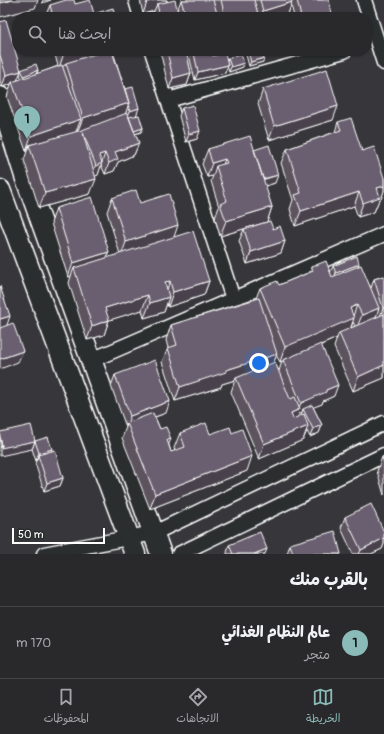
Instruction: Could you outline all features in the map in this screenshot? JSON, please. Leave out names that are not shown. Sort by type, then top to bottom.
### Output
[{"type":"main road","points":[[0,97],[25,176],[161,554]]},
{"type":"main road","points":[[0,190],[132,546]]},
{"type":"street","points":[[136,0],[140,12]]},
{"type":"street","points":[[364,0],[367,12]]},
{"type":"street","points":[[372,28],[384,63]]},
{"type":"street","points":[[154,56],[233,299]]},
{"type":"street","points":[[168,100],[326,56]]},
{"type":"street","points":[[92,360],[384,234]]},
{"type":"street","points":[[44,554],[132,546],[154,533],[384,423]]},
{"type":"street","points":[[179,554],[384,455]]},
{"type":"building","points":[[0,0],[13,0],[0,3]]},
{"type":"building","points":[[66,0],[74,0],[75,4],[90,0],[93,12],[52,12],[50,5]]},
{"type":"building","points":[[175,0],[178,12],[159,12],[157,4]]},
{"type":"building","points":[[181,0],[213,0],[217,12],[185,12]]},
{"type":"building","points":[[221,0],[254,0],[258,12],[224,12]]},
{"type":"building","points":[[260,0],[291,0],[292,2],[263,11]]},
{"type":"building","points":[[297,0],[329,0],[332,12],[300,12]]},
{"type":"building","points":[[113,8],[114,12],[100,12]]},
{"type":"building","points":[[6,20],[12,40],[12,56],[17,56],[21,71],[6,75],[0,55],[0,22]]},
{"type":"building","points":[[89,56],[114,56],[129,103],[83,118],[66,63]]},
{"type":"building","points":[[168,56],[187,56],[191,73],[173,78]]},
{"type":"building","points":[[195,56],[226,56],[228,65],[198,72]]},
{"type":"building","points":[[242,56],[244,63],[231,67],[228,58]]},
{"type":"building","points":[[249,56],[263,56],[264,58],[251,62]]},
{"type":"building","points":[[36,64],[38,70],[24,76],[21,70]]},
{"type":"building","points":[[62,65],[81,119],[31,136],[12,82]]},
{"type":"building","points":[[327,69],[338,106],[274,126],[263,89]]},
{"type":"building","points":[[133,87],[139,108],[130,111],[125,89]]},
{"type":"building","points":[[193,105],[200,131],[189,134],[182,108]]},
{"type":"building","points":[[127,113],[139,143],[115,152],[118,159],[109,163],[105,153],[99,155],[102,163],[96,166],[82,130]]},
{"type":"building","points":[[139,115],[143,128],[134,131],[129,117]]},
{"type":"building","points":[[351,118],[362,151],[374,147],[384,178],[384,186],[377,188],[380,197],[363,203],[359,192],[301,211],[295,195],[301,193],[287,149],[341,130],[338,122]]},
{"type":"building","points":[[82,130],[96,179],[45,193],[29,145]]},
{"type":"building","points":[[250,136],[272,207],[226,221],[220,204],[227,201],[216,166],[227,163],[225,159],[212,163],[208,149]]},
{"type":"building","points":[[269,145],[278,175],[263,179],[254,150]]},
{"type":"building","points":[[136,190],[140,203],[169,194],[178,225],[126,242],[112,198]]},
{"type":"building","points":[[92,197],[109,252],[73,263],[56,208]]},
{"type":"building","points":[[270,221],[273,229],[280,226],[285,241],[251,252],[244,229]]},
{"type":"building","points":[[193,231],[209,281],[173,292],[170,281],[165,282],[169,297],[150,303],[148,295],[105,308],[109,320],[92,326],[74,268]]},
{"type":"building","points":[[357,256],[359,264],[336,273],[333,266]]},
{"type":"building","points":[[326,261],[332,277],[361,265],[379,308],[362,315],[357,305],[350,308],[354,318],[285,347],[260,288],[277,281],[279,285],[313,271],[311,267]]},
{"type":"building","points":[[384,276],[384,308],[383,308],[374,279]]},
{"type":"building","points":[[0,286],[10,316],[0,319]]},
{"type":"building","points":[[259,298],[277,354],[226,370],[226,372],[180,387],[168,348],[177,345],[171,325]]},
{"type":"building","points":[[384,314],[384,365],[358,377],[339,333]]},
{"type":"building","points":[[13,323],[23,351],[0,359],[0,328]]},
{"type":"building","points":[[321,344],[338,385],[301,403],[283,360]]},
{"type":"building","points":[[155,360],[170,401],[130,416],[115,375]]},
{"type":"building","points":[[275,362],[290,399],[295,397],[300,409],[291,413],[293,419],[304,414],[308,426],[264,444],[236,378]]},
{"type":"building","points":[[312,405],[322,425],[313,429],[303,409]]},
{"type":"building","points":[[153,413],[160,429],[166,427],[171,439],[167,440],[171,452],[185,447],[180,433],[206,423],[210,434],[230,427],[232,433],[242,429],[252,456],[155,494],[127,423]]},
{"type":"building","points":[[31,425],[35,441],[1,448],[0,432]]},
{"type":"building","points":[[48,437],[52,449],[39,453],[35,441]]},
{"type":"building","points":[[55,450],[63,478],[47,483],[38,455]]},
{"type":"building","points":[[371,504],[384,532],[384,538],[361,550],[345,517]]},
{"type":"building","points":[[335,531],[341,554],[293,554],[290,544]]},
{"type":"building","points":[[260,532],[267,549],[254,554],[233,554],[229,545]]},
{"type":"place","name":"عالم النظام الغذائي","points":[[27,139]]}]
